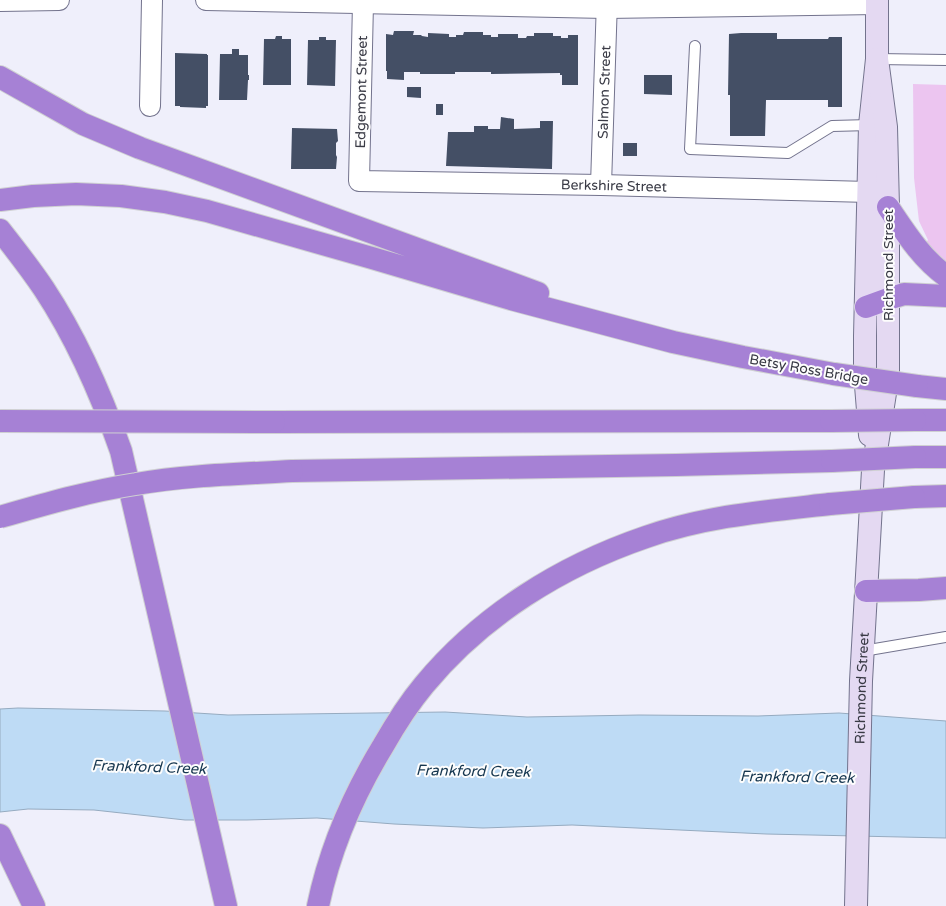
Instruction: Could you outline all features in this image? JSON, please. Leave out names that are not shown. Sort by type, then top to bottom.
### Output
[{"type":"highway","points":[[0,77],[83,124],[140,148],[673,342]]},
{"type":"highway","points":[[0,200],[33,196],[76,194],[121,196],[164,202],[207,211],[511,299],[673,342]]},
{"type":"highway","points":[[888,207],[920,252],[946,276]]},
{"type":"highway","points":[[0,230],[44,288],[87,365],[105,407],[120,452],[226,906]]},
{"type":"highway","points":[[866,307],[904,294],[946,296]]},
{"type":"highway","name":"Betsy Ross Bridge","points":[[673,342],[834,374],[946,389]]},
{"type":"highway","points":[[0,421],[274,422],[946,420]]},
{"type":"highway","points":[[0,517],[90,492],[137,483],[189,477],[292,471],[676,465],[946,457]]},
{"type":"highway","points":[[318,906],[322,884],[334,844],[352,801],[373,761],[397,723],[424,685],[454,653],[486,624],[558,575],[599,554],[647,536],[696,523],[748,514],[830,504],[914,497],[946,496]]},
{"type":"highway","points":[[866,591],[946,588]]},
{"type":"highway","points":[[0,835],[34,906]]},
{"type":"main road","name":"Richmond Street","points":[[873,470],[865,373],[870,126],[877,59],[877,2]]},
{"type":"main road","name":"Richmond Street","points":[[856,906],[861,680],[873,470],[888,374],[888,207],[886,127],[877,59]]},
{"type":"street","points":[[0,1],[59,0]]},
{"type":"street","points":[[150,106],[152,0]]},
{"type":"street","points":[[206,0],[363,3],[420,2],[606,4],[877,2]]},
{"type":"street","name":"Edgemont Street","points":[[360,181],[363,3]]},
{"type":"street","name":"Salmon Street","points":[[601,185],[606,4]]},
{"type":"street","name":"Berkshire Street","points":[[360,181],[601,185],[869,192]]},
{"type":"lane","points":[[695,46],[690,149],[788,153],[832,126],[870,126]]},
{"type":"lane","points":[[877,59],[946,60]]},
{"type":"lane","points":[[863,651],[946,637]]},
{"type":"shaded area","points":[[913,84],[946,85],[946,266],[924,245],[928,240],[919,221],[914,178]]},
{"type":"water","name":"Frankford Creek","points":[[18,708],[165,711],[228,715],[445,712],[527,717],[639,715],[758,716],[839,713],[946,721],[946,838],[766,834],[572,825],[483,828],[394,824],[317,818],[185,820],[94,810],[28,809],[0,812],[0,709]]},
{"type":"building","points":[[394,31],[414,31],[413,35],[428,37],[428,33],[449,34],[449,37],[456,37],[456,35],[463,35],[464,32],[483,32],[483,35],[491,35],[491,37],[498,37],[498,34],[518,34],[518,38],[534,36],[534,33],[553,33],[553,36],[561,36],[561,38],[568,38],[568,35],[578,35],[578,85],[562,85],[562,75],[560,75],[560,73],[491,74],[491,72],[455,72],[455,74],[420,74],[420,72],[404,72],[404,80],[387,79],[386,34],[393,35]]},
{"type":"building","points":[[777,33],[777,39],[828,39],[829,37],[842,37],[842,107],[828,107],[828,100],[766,100],[765,136],[730,136],[730,95],[728,95],[729,34]]},
{"type":"building","points":[[276,36],[282,36],[282,39],[291,39],[291,85],[263,85],[264,39],[275,39]]},
{"type":"building","points":[[319,37],[326,37],[326,40],[336,40],[335,86],[307,85],[308,40],[319,40]]},
{"type":"building","points":[[232,49],[239,49],[239,55],[248,55],[249,80],[247,100],[219,100],[220,54],[232,54]]},
{"type":"building","points":[[175,53],[208,55],[208,106],[206,106],[206,108],[175,106]]},
{"type":"building","points":[[644,75],[672,75],[672,95],[644,94]]},
{"type":"building","points":[[407,87],[421,87],[421,98],[407,97]]},
{"type":"building","points":[[436,104],[443,104],[443,115],[436,115]]},
{"type":"building","points":[[501,117],[514,119],[514,129],[540,128],[540,121],[553,121],[552,169],[446,166],[448,132],[474,132],[474,126],[488,126],[488,129],[500,129]]},
{"type":"building","points":[[292,128],[337,129],[338,141],[336,143],[336,169],[291,169]]},
{"type":"building","points":[[623,143],[637,143],[637,156],[623,156]]}]
